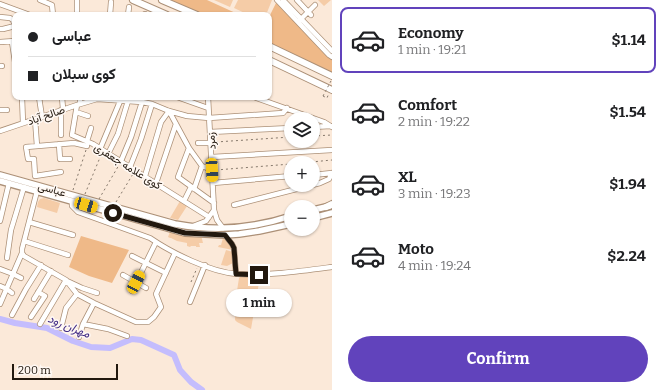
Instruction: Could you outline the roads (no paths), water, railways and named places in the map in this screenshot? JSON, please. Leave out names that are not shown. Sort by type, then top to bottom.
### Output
[{"type":"highway","points":[[133,0],[160,12]]},
{"type":"highway","points":[[162,0],[190,12]]},
{"type":"highway","points":[[272,48],[332,78]]},
{"type":"highway","points":[[272,61],[332,90]]},
{"type":"main road","name":"عباسى","points":[[0,174],[19,183],[98,202],[127,214],[185,233],[225,235],[259,231],[284,226]]},
{"type":"main road","name":"عباسى","points":[[0,181],[19,183],[24,188],[72,201],[189,227],[223,228],[255,225],[284,218]]},
{"type":"main road","points":[[320,208],[330,205]]},
{"type":"main road","points":[[320,216],[332,213]]},
{"type":"street","points":[[7,6],[9,0]]},
{"type":"street","points":[[40,0],[52,5],[53,12]]},
{"type":"street","points":[[76,12],[77,0]]},
{"type":"street","points":[[277,0],[332,51]]},
{"type":"street","points":[[283,0],[332,57]]},
{"type":"street","points":[[297,0],[310,13]]},
{"type":"street","points":[[110,12],[111,2]]},
{"type":"street","points":[[0,4],[23,12]]},
{"type":"street","points":[[299,20],[310,13],[315,5]]},
{"type":"street","points":[[128,12],[129,7]]},
{"type":"street","points":[[1,17],[12,19]]},
{"type":"street","points":[[0,29],[12,27]]},
{"type":"street","points":[[0,42],[12,42]]},
{"type":"street","points":[[22,100],[22,123]]},
{"type":"street","points":[[39,100],[42,117]]},
{"type":"street","points":[[61,135],[62,100]]},
{"type":"street","name":"کوی علامه جعفری","points":[[80,100],[72,135],[121,161],[209,217]]},
{"type":"street","name":"صالح آباد","points":[[0,131],[93,100]]},
{"type":"street","points":[[102,150],[120,100]]},
{"type":"street","points":[[121,161],[131,137],[139,100]]},
{"type":"street","name":"صالح آباد","points":[[128,101],[139,100],[168,111],[187,116],[209,118],[282,113],[287,108]]},
{"type":"street","points":[[185,100],[208,108]]},
{"type":"street","name":"زمرد","points":[[208,100],[214,210]]},
{"type":"street","points":[[263,100],[324,122],[331,126]]},
{"type":"street","points":[[108,154],[118,134],[128,101]]},
{"type":"street","points":[[130,167],[152,104]]},
{"type":"street","points":[[0,110],[7,110]]},
{"type":"street","points":[[145,176],[161,122],[168,111],[189,148],[202,166],[212,170]]},
{"type":"street","points":[[76,112],[88,116]]},
{"type":"street","points":[[35,119],[37,146]]},
{"type":"street","points":[[156,182],[176,124]]},
{"type":"street","points":[[320,127],[331,126]]},
{"type":"street","points":[[61,172],[34,176],[34,159],[28,159],[26,147],[59,144],[87,144],[91,128]]},
{"type":"street","points":[[210,132],[284,128]]},
{"type":"street","points":[[198,143],[211,143]]},
{"type":"street","points":[[59,144],[60,159],[70,159]]},
{"type":"street","points":[[189,148],[178,177],[214,202]]},
{"type":"street","points":[[212,157],[332,150]]},
{"type":"street","points":[[184,200],[192,188],[202,166]]},
{"type":"street","points":[[320,174],[332,173]]},
{"type":"street","points":[[234,205],[320,183],[329,179],[332,173]]},
{"type":"street","points":[[213,183],[284,177]]},
{"type":"street","points":[[0,221],[10,183]]},
{"type":"street","points":[[7,258],[11,230],[24,188]]},
{"type":"street","points":[[0,304],[22,253],[37,191]]},
{"type":"street","points":[[72,201],[72,206],[78,212],[150,238],[175,253],[219,271],[236,274],[259,275],[332,266]]},
{"type":"street","points":[[189,227],[206,221],[214,210]]},
{"type":"street","points":[[214,210],[217,220],[223,228]]},
{"type":"street","points":[[29,222],[72,235]]},
{"type":"street","points":[[225,235],[234,248],[236,274]]},
{"type":"street","points":[[24,241],[68,255]]},
{"type":"street","points":[[132,291],[156,242]]},
{"type":"street","points":[[22,253],[24,256],[66,280],[97,293]]},
{"type":"street","points":[[66,280],[77,294],[94,303],[136,322],[148,322],[154,317],[161,306],[156,294],[175,253]]},
{"type":"street","points":[[132,256],[166,273]]},
{"type":"street","points":[[12,315],[41,265]]},
{"type":"street","points":[[190,302],[205,265]]},
{"type":"street","points":[[0,269],[21,278]]},
{"type":"street","points":[[34,299],[51,271]]},
{"type":"street","points":[[123,275],[146,288]]},
{"type":"street","points":[[40,324],[66,280]]},
{"type":"street","points":[[0,286],[12,293]]},
{"type":"street","points":[[31,317],[44,296],[38,292]]},
{"type":"street","points":[[61,328],[66,308],[77,294]]},
{"type":"street","points":[[79,337],[82,324],[94,303]]},
{"type":"street","points":[[82,324],[108,329],[127,336]]},
{"type":"waterway","name":"مهران رود","points":[[0,319],[47,328],[73,341],[91,347],[110,348],[132,339],[141,340],[174,355],[180,370],[191,382],[202,390]]}]
